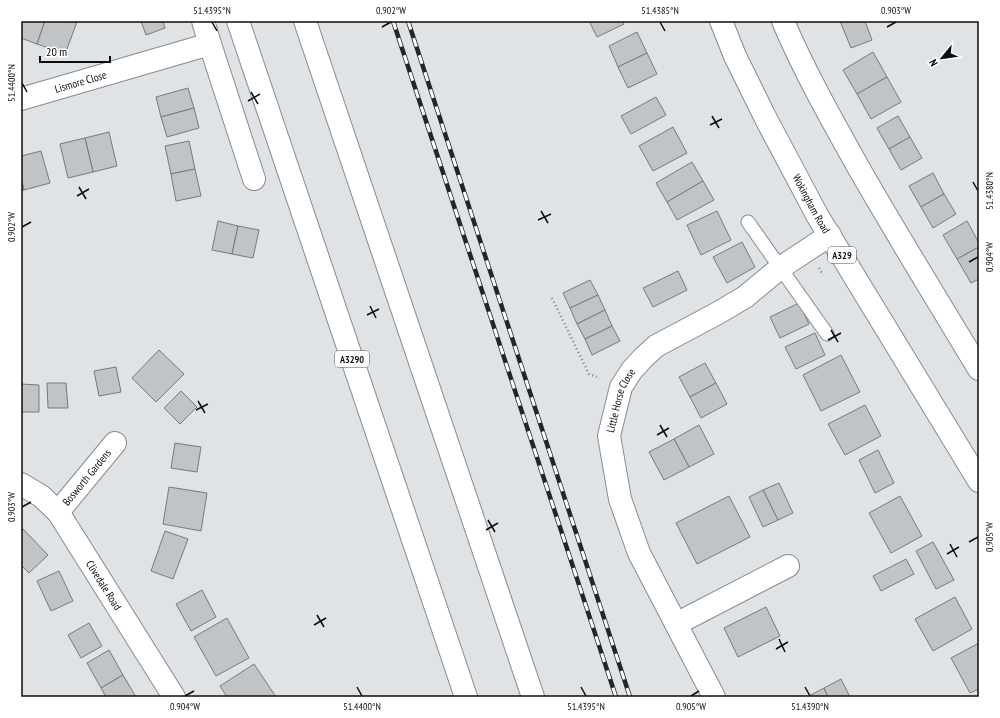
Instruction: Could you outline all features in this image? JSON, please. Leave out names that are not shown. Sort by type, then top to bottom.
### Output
[{"type":"main road","points":[[203,21],[254,179]]},
{"type":"main road","name":"A3290","points":[[238,21],[466,697]]},
{"type":"main road","points":[[305,21],[533,697]]},
{"type":"main road","name":"Wokingham Road","points":[[720,21],[735,56],[802,189],[979,481]]},
{"type":"main road","points":[[783,21],[831,119],[899,240],[979,369]]},
{"type":"main road","name":"Lismore Close","points":[[21,99],[210,44]]},
{"type":"main road","name":"Little Horse Close","points":[[714,697],[639,553],[620,499],[609,436],[621,387],[639,362],[656,346],[718,314],[745,297],[780,268],[830,235]]},
{"type":"main road","name":"Bosworth Gardens","points":[[58,512],[115,443]]},
{"type":"main road","name":"Clivedale Road","points":[[21,484],[41,496],[58,512],[174,697]]},
{"type":"main road","points":[[676,624],[788,566]]},
{"type":"lane","points":[[748,222],[827,334]]},
{"type":"path","points":[[552,298],[589,374],[621,387]]},
{"type":"building","points":[[21,21],[45,21],[37,44],[21,38]]},
{"type":"building","points":[[45,21],[77,22],[65,54],[37,44]]},
{"type":"building","points":[[141,21],[163,21],[165,28],[146,35]]},
{"type":"building","points":[[589,21],[622,21],[624,24],[597,37]]},
{"type":"building","points":[[840,21],[865,21],[872,40],[851,48]]},
{"type":"building","points":[[637,32],[647,53],[618,67],[609,46]]},
{"type":"building","points":[[873,52],[887,77],[857,94],[843,70]]},
{"type":"building","points":[[647,53],[657,74],[628,88],[618,67]]},
{"type":"building","points":[[887,77],[901,102],[871,119],[857,94]]},
{"type":"building","points":[[188,88],[194,108],[161,117],[156,97]]},
{"type":"building","points":[[656,97],[666,115],[631,134],[621,116]]},
{"type":"building","points":[[194,108],[199,128],[167,137],[161,117]]},
{"type":"building","points":[[898,116],[910,137],[889,149],[877,128]]},
{"type":"building","points":[[673,127],[687,153],[653,171],[639,146]]},
{"type":"building","points":[[109,132],[117,166],[93,172],[85,138]]},
{"type":"building","points":[[910,137],[922,158],[901,170],[889,149]]},
{"type":"building","points":[[85,138],[93,172],[68,178],[60,144]]},
{"type":"building","points":[[189,141],[195,169],[171,174],[165,146]]},
{"type":"building","points":[[41,151],[50,183],[24,190],[21,178],[21,156]]},
{"type":"building","points":[[692,162],[703,181],[667,202],[656,183]]},
{"type":"building","points":[[195,169],[201,196],[176,201],[171,174]]},
{"type":"building","points":[[933,173],[944,194],[921,207],[909,186]]},
{"type":"building","points":[[21,178],[24,190],[21,191]]},
{"type":"building","points":[[703,181],[714,200],[677,220],[667,202]]},
{"type":"building","points":[[944,194],[956,214],[933,228],[921,207]]},
{"type":"building","points":[[717,211],[731,240],[701,255],[687,225]]},
{"type":"building","points":[[218,221],[238,226],[232,254],[212,250]]},
{"type":"building","points":[[967,221],[979,243],[979,247],[957,259],[943,235]]},
{"type":"building","points":[[238,226],[259,230],[253,258],[232,254]]},
{"type":"building","points":[[742,242],[755,267],[727,283],[713,257]]},
{"type":"building","points":[[979,247],[979,279],[971,283],[957,259]]},
{"type":"building","points":[[678,271],[687,290],[653,307],[643,288]]},
{"type":"building","points":[[590,280],[598,295],[570,308],[563,293]]},
{"type":"building","points":[[598,295],[605,310],[577,324],[570,308]]},
{"type":"building","points":[[799,303],[809,324],[780,338],[770,317]]},
{"type":"building","points":[[605,310],[612,326],[585,339],[577,324]]},
{"type":"building","points":[[612,326],[620,341],[592,355],[585,339]]},
{"type":"building","points":[[815,333],[825,355],[796,369],[785,347]]},
{"type":"building","points":[[159,350],[184,374],[156,402],[132,378]]},
{"type":"building","points":[[841,355],[860,392],[821,411],[803,375]]},
{"type":"building","points":[[705,363],[716,383],[690,397],[679,377]]},
{"type":"building","points":[[116,367],[121,392],[99,396],[94,371]]},
{"type":"building","points":[[47,383],[66,383],[68,408],[48,408]]},
{"type":"building","points":[[716,383],[727,404],[701,418],[690,397]]},
{"type":"building","points":[[21,384],[39,385],[39,412],[21,412]]},
{"type":"building","points":[[181,391],[197,407],[180,424],[164,408]]},
{"type":"building","points":[[865,405],[881,436],[845,455],[828,424]]},
{"type":"building","points":[[699,425],[714,454],[689,467],[674,439]]},
{"type":"building","points":[[674,439],[689,467],[664,480],[649,452]]},
{"type":"building","points":[[175,443],[201,447],[197,472],[171,468]]},
{"type":"building","points":[[878,450],[894,483],[875,493],[859,460]]},
{"type":"building","points":[[779,483],[793,513],[778,520],[763,490]]},
{"type":"building","points":[[169,487],[207,493],[201,531],[163,524]]},
{"type":"building","points":[[763,490],[778,520],[763,527],[749,497]]},
{"type":"building","points":[[729,496],[750,537],[697,564],[676,523]]},
{"type":"building","points":[[900,496],[922,536],[891,553],[869,513]]},
{"type":"building","points":[[23,529],[48,555],[29,573],[21,565],[21,531]]},
{"type":"building","points":[[165,531],[188,539],[173,579],[151,571]]},
{"type":"building","points":[[933,542],[954,580],[936,589],[916,551]]},
{"type":"building","points":[[906,559],[914,574],[881,591],[873,576]]},
{"type":"building","points":[[59,571],[73,601],[51,611],[37,581]]},
{"type":"building","points":[[202,590],[216,617],[191,631],[176,604]]},
{"type":"building","points":[[955,597],[972,629],[933,651],[915,619]]},
{"type":"building","points":[[766,607],[780,636],[738,657],[724,628]]},
{"type":"building","points":[[227,618],[249,658],[216,676],[194,637]]},
{"type":"building","points":[[89,623],[102,646],[81,658],[68,635]]},
{"type":"building","points":[[979,643],[979,689],[970,693],[951,658]]},
{"type":"building","points":[[109,650],[123,675],[101,688],[87,663]]},
{"type":"building","points":[[254,664],[276,697],[227,697],[220,686]]},
{"type":"building","points":[[123,675],[136,697],[106,697],[101,688]]},
{"type":"building","points":[[841,679],[850,697],[828,697],[824,688]]},
{"type":"building","points":[[824,688],[828,697],[807,697]]},
{"type":"railway","points":[[393,21],[616,697]]},
{"type":"railway","points":[[408,21],[630,697]]}]
